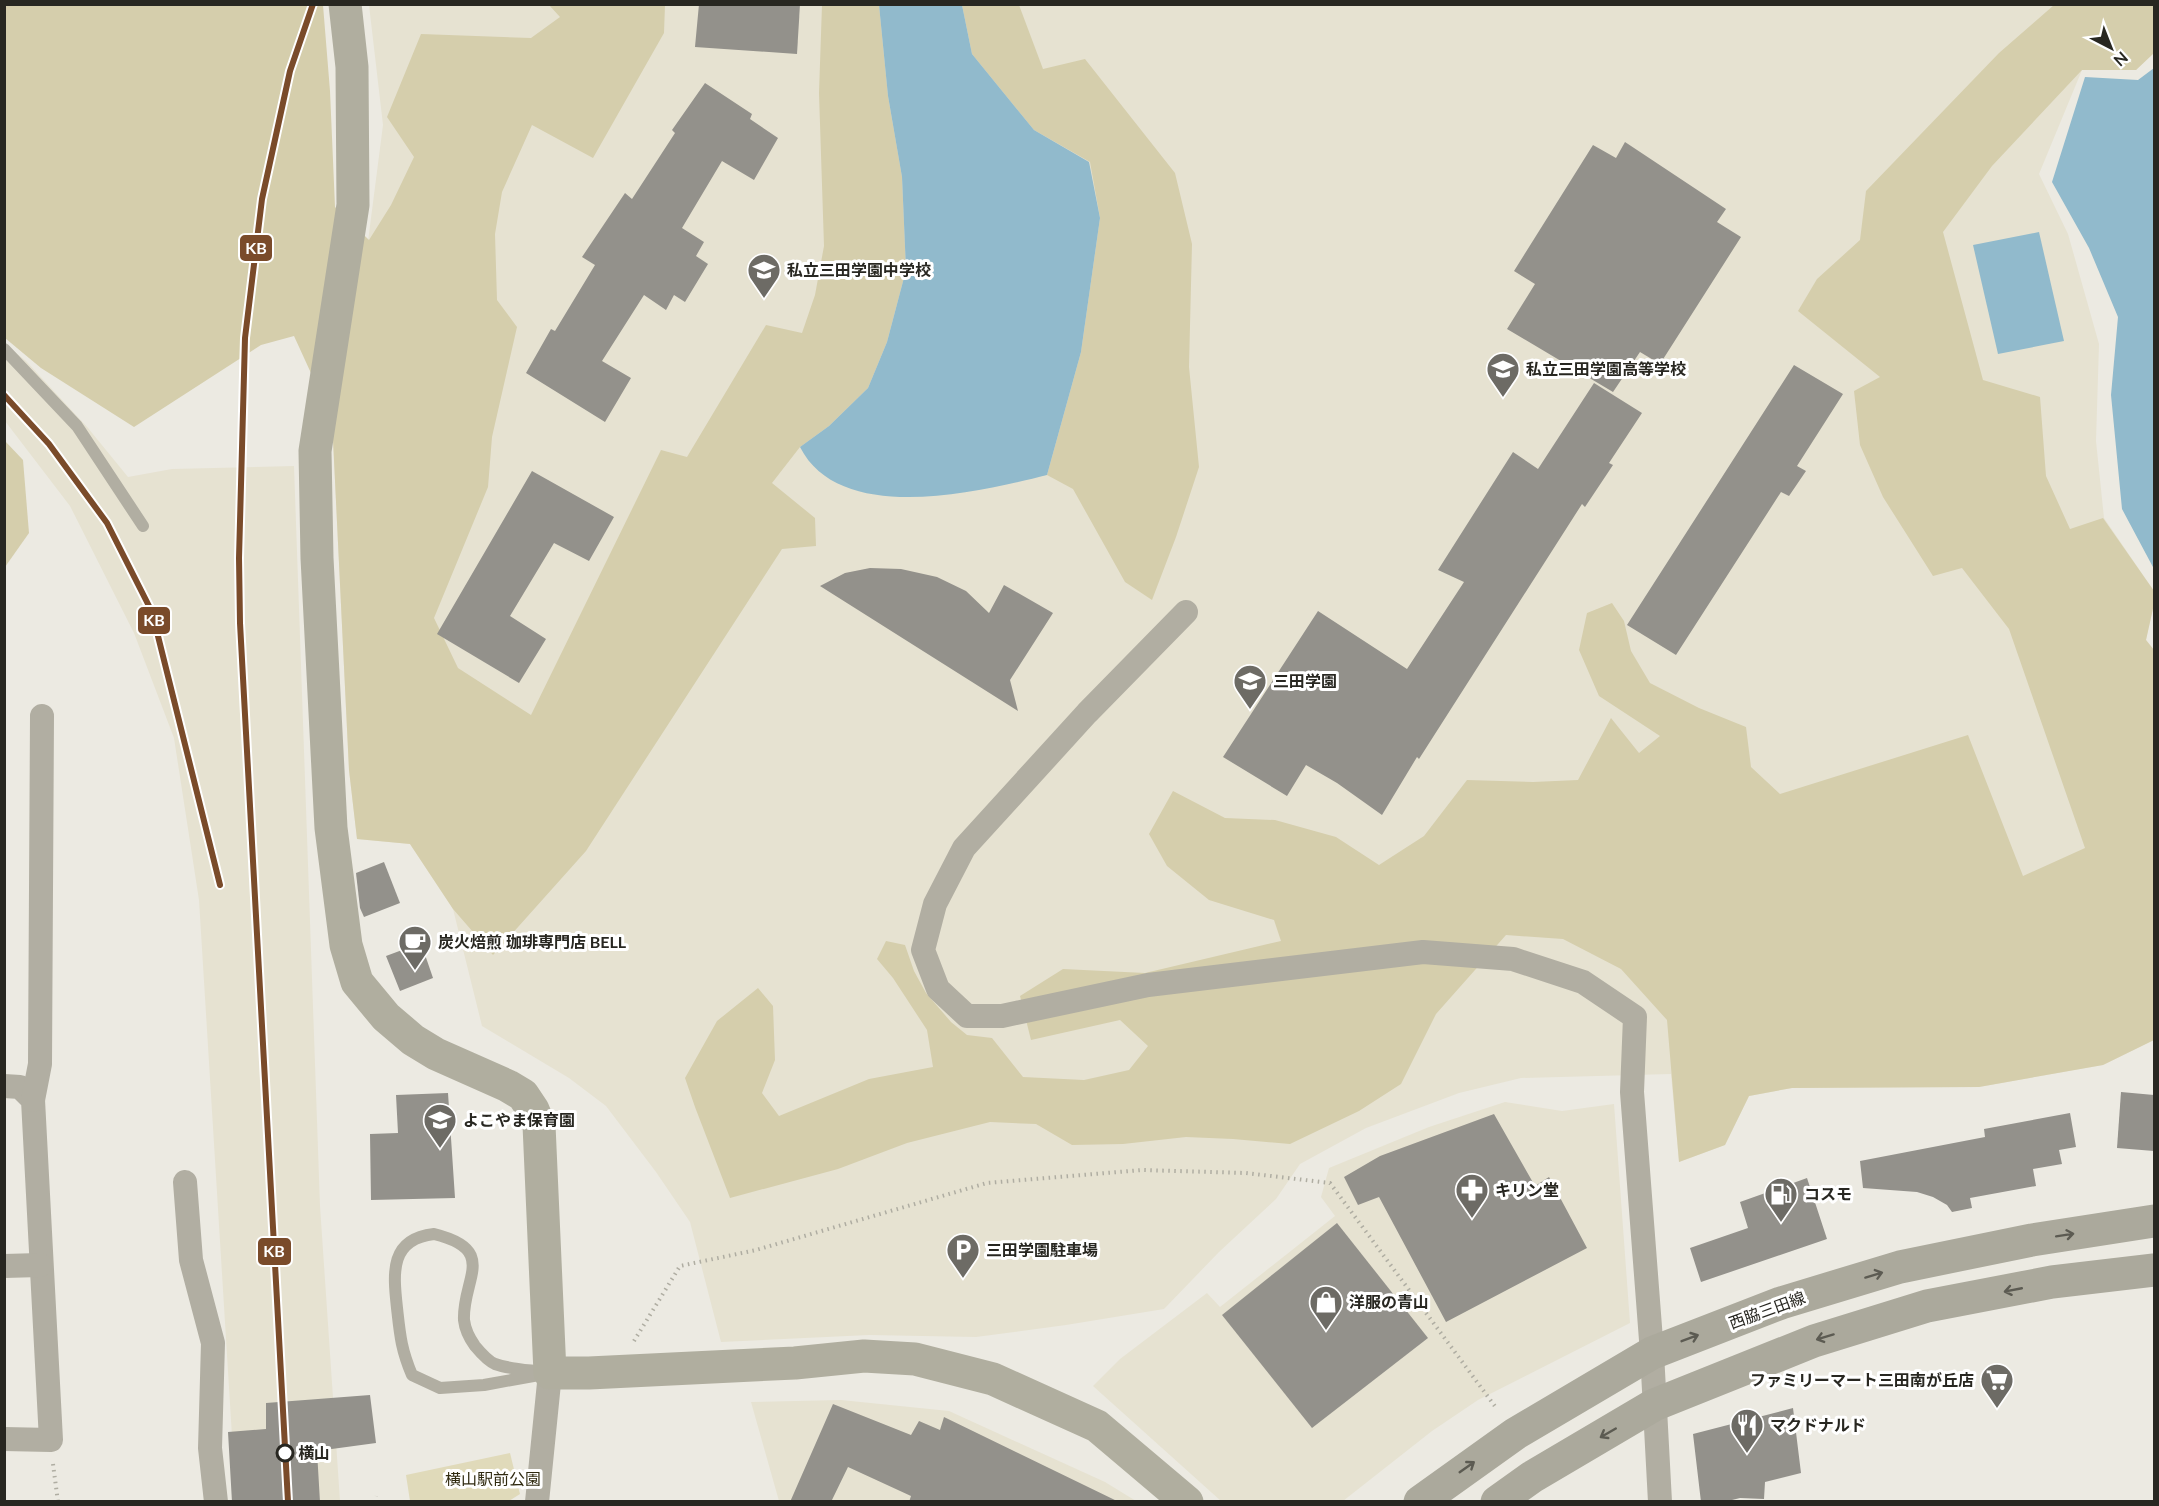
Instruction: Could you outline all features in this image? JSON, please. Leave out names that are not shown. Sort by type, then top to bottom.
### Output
[{"type":"main road","name":"西脇三田線","points":[[1420,1502],[1515,1434],[1652,1353],[1781,1303],[1900,1267],[2032,1240],[2154,1221]]},
{"type":"main road","points":[[1497,1502],[1533,1477],[1654,1405],[1814,1341],[1927,1306],[2052,1282],[2154,1270]]},
{"type":"street","points":[[345,4],[352,67],[352,205],[315,451],[317,558],[331,828],[346,945],[357,982],[386,1017],[413,1040],[436,1054],[523,1095],[534,1110],[539,1125],[550,1373],[537,1502]]},
{"type":"street","points":[[1186,612],[1087,713],[964,848],[935,904],[923,950],[938,990],[967,1016],[1002,1016],[1148,985],[1423,952],[1513,959],[1583,982],[1635,1017],[1632,1092],[1652,1353],[1660,1502]]},
{"type":"street","points":[[4,1439],[51,1440],[33,1100],[40,1064],[42,716]]},
{"type":"street","points":[[4,1086],[20,1087],[33,1100]]},
{"type":"street","points":[[185,1182],[191,1260],[213,1343],[210,1448],[216,1502]]},
{"type":"street","points":[[4,1266],[40,1265]]},
{"type":"street","points":[[550,1373],[589,1374],[795,1363],[864,1356],[915,1359],[993,1379],[1097,1426],[1187,1502]]},
{"type":"lane","points":[[4,349],[77,426],[143,526]]},
{"type":"lane","points":[[434,1234],[458,1242],[471,1256],[474,1273],[464,1321],[470,1339],[479,1351],[494,1364],[550,1373],[484,1385],[440,1388],[412,1375],[402,1352],[394,1283],[395,1264],[401,1251],[410,1240],[421,1235],[434,1234]]},
{"type":"path","points":[[623,1345],[634,1341],[680,1266],[756,1250],[987,1183],[1142,1170],[1246,1173],[1330,1184],[1515,1434]]},
{"type":"path","points":[[51,1440],[58,1502]]},
{"type":"path","points":[[375,1502],[376,1496]]},
{"type":"shaded area","points":[[4,5],[323,5],[330,91],[335,207],[369,240],[391,205],[414,157],[387,117],[421,34],[531,38],[560,17],[549,5],[665,5],[664,33],[593,158],[532,125],[502,192],[495,234],[497,300],[517,327],[492,437],[488,487],[434,618],[458,668],[531,715],[661,450],[687,457],[766,325],[802,333],[815,295],[824,246],[819,93],[822,5],[879,5],[888,96],[902,177],[906,270],[887,342],[868,388],[829,426],[800,447],[772,483],[815,518],[816,546],[782,549],[586,851],[493,955],[453,909],[410,844],[357,839],[349,770],[332,419],[294,336],[261,345],[134,427],[41,368],[5,338]]},
{"type":"shaded area","name":"三田学園","points":[[369,5],[2154,5],[2154,53],[2136,70],[2082,70],[2039,174],[2068,234],[2099,344],[2096,441],[2104,518],[2154,591],[2154,604],[2146,640],[2154,650],[2154,1040],[2103,1065],[1979,1087],[1792,1088],[1749,1096],[1725,1145],[1679,1162],[1671,1074],[1521,1078],[1459,1093],[1366,1128],[1300,1164],[1276,1199],[1219,1252],[1164,1309],[976,1337],[869,1335],[721,1342],[690,1222],[656,1172],[606,1106],[569,1078],[482,1026],[453,909],[410,844],[357,839],[349,770],[332,419],[362,288],[383,125]]},
{"type":"shaded area","points":[[962,5],[1019,5],[1043,69],[1085,59],[1175,173],[1192,244],[1189,367],[1199,467],[1152,600],[1125,582],[1073,489],[1047,475],[1081,352],[1100,218],[1090,162],[1034,130],[972,54]]},
{"type":"shaded area","points":[[2054,5],[2154,5],[2154,53],[2136,70],[2082,70],[1992,166],[1943,232],[1983,380],[2040,397],[2046,476],[2070,529],[2103,518],[2154,591],[2154,604],[2146,640],[2154,650],[2154,1040],[2103,1065],[1979,1087],[1792,1088],[1749,1096],[1725,1145],[1679,1162],[1667,1020],[1621,969],[1563,939],[1506,935],[1436,1014],[1401,1084],[1359,1111],[1290,1144],[1186,1137],[1123,1144],[1072,1145],[1036,1124],[990,1122],[907,1143],[838,1169],[730,1198],[685,1078],[717,1021],[758,988],[773,1006],[775,1060],[762,1093],[779,1116],[869,1079],[933,1067],[927,1030],[893,978],[877,959],[886,941],[905,945],[914,971],[926,993],[951,1022],[967,1035],[992,1038],[1023,1077],[1084,1080],[1129,1070],[1148,1046],[1120,1020],[1031,1040],[1020,996],[1063,969],[1145,973],[1281,941],[1274,920],[1209,900],[1167,866],[1149,834],[1173,791],[1225,818],[1275,820],[1336,837],[1379,865],[1424,836],[1467,780],[1533,782],[1578,780],[1611,718],[1639,753],[1660,736],[1599,696],[1579,650],[1587,613],[1612,603],[1624,621],[1631,651],[1650,683],[1699,708],[1746,727],[1751,767],[1780,794],[1968,735],[2023,876],[2085,848],[2009,629],[1962,568],[1933,576],[1883,497],[1860,445],[1854,391],[1880,377],[1798,311],[1817,279],[1860,240],[1866,191],[1999,53]]},
{"type":"shaded area","points":[[5,344],[26,361],[88,428],[128,477],[172,469],[294,466],[320,1206],[340,1501],[236,1501],[199,900],[174,738],[134,633],[70,506],[5,421]]},
{"type":"shaded area","points":[[5,441],[23,460],[29,533],[5,567]]},
{"type":"shaded area","points":[[1505,1102],[1562,1111],[1614,1104],[1630,1323],[1478,1400],[1432,1431],[1343,1501],[1221,1501],[1093,1386],[1120,1359],[1207,1293],[1220,1307],[1335,1216],[1321,1197],[1329,1168],[1429,1127]]},
{"type":"shaded area","points":[[841,1400],[949,1411],[1105,1482],[1136,1501],[779,1501],[751,1402]]},
{"type":"green space","name":"横山駅前公園","points":[[510,1453],[520,1494],[509,1501],[410,1501],[406,1475]]},
{"type":"water","points":[[879,5],[962,5],[972,54],[1034,130],[1089,162],[1100,218],[1081,352],[1047,475],[985,489],[950,494],[913,497],[878,495],[846,487],[819,472],[800,447],[829,426],[868,388],[887,342],[906,270],[902,177],[888,96]]},
{"type":"water","points":[[2154,68],[2154,569],[2122,509],[2111,395],[2118,317],[2089,248],[2052,182],[2085,77],[2138,80]]},
{"type":"water","points":[[2039,232],[2064,341],[1998,354],[1973,245]]},
{"type":"building","points":[[699,4],[800,4],[797,54],[695,47]]},
{"type":"building","points":[[705,83],[752,114],[750,119],[778,138],[754,180],[722,161],[682,228],[704,242],[696,256],[708,264],[685,302],[674,295],[666,310],[644,295],[602,361],[631,378],[605,422],[526,373],[551,329],[555,331],[595,265],[582,257],[625,193],[632,199],[675,133],[672,130]]},
{"type":"building","points":[[1625,142],[1726,209],[1717,222],[1741,237],[1660,364],[1640,352],[1613,392],[1507,329],[1535,284],[1514,271],[1593,145],[1616,158]]},
{"type":"building","points":[[1794,365],[1843,394],[1797,466],[1806,471],[1789,496],[1781,492],[1676,655],[1627,625]]},
{"type":"building","points":[[1594,383],[1642,413],[1609,463],[1613,465],[1585,507],[1582,504],[1419,759],[1417,757],[1382,815],[1337,783],[1306,765],[1287,796],[1223,757],[1318,611],[1407,669],[1464,582],[1438,570],[1513,452],[1538,469]]},
{"type":"building","points":[[532,471],[614,517],[589,561],[554,543],[510,616],[546,639],[519,683],[437,634]]},
{"type":"building","points":[[870,568],[901,569],[937,577],[966,591],[989,613],[1004,585],[1053,613],[1010,680],[1018,711],[820,586],[845,573]]},
{"type":"building","points":[[384,862],[400,903],[364,917],[360,908],[356,873]]},
{"type":"building","points":[[421,943],[433,978],[400,991],[386,956]]},
{"type":"building","points":[[2121,1092],[2154,1095],[2154,1151],[2117,1148]]},
{"type":"building","points":[[448,1093],[455,1198],[371,1200],[370,1134],[398,1133],[396,1095]]},
{"type":"building","points":[[2070,1113],[2076,1147],[2059,1150],[2062,1164],[2033,1169],[2036,1186],[1970,1198],[1972,1208],[1952,1212],[1947,1205],[1933,1197],[1917,1192],[1863,1188],[1860,1161],[1985,1137],[1984,1129]]},
{"type":"building","points":[[1494,1114],[1535,1186],[1549,1177],[1587,1248],[1446,1322],[1379,1197],[1358,1205],[1344,1177],[1380,1156]]},
{"type":"building","points":[[1807,1178],[1827,1239],[1701,1282],[1690,1248],[1748,1228],[1740,1202]]},
{"type":"building","points":[[1337,1223],[1428,1338],[1312,1428],[1222,1315]]},
{"type":"building","points":[[370,1395],[376,1443],[317,1451],[320,1502],[232,1502],[228,1432],[266,1429],[266,1403]]},
{"type":"building","points":[[833,1404],[911,1435],[919,1421],[940,1430],[944,1417],[1119,1502],[909,1502],[911,1496],[848,1467],[831,1502],[790,1502]]},
{"type":"building","name":"マクドナルド","points":[[1793,1408],[1801,1473],[1765,1482],[1764,1499],[1740,1498],[1724,1502],[1701,1502],[1693,1434]]},
{"type":"transit line","name":"KB","points":[[288,1502],[240,623],[239,558],[245,338],[262,199],[290,71],[313,4]]},
{"type":"transit line","name":"KB","points":[[4,395],[49,444],[107,523],[152,612],[220,885]]},
{"type":"place","name":"私立三田学園中学校","points":[[764,299]]},
{"type":"place","name":"私立三田学園高等学校","points":[[1503,398]]},
{"type":"place","name":"三田学園","points":[[1250,710]]},
{"type":"place","name":"炭火焙煎 珈琲専門店 BELL","points":[[415,971]]},
{"type":"place","name":"よこやま保育園","points":[[440,1149]]},
{"type":"place","name":"キリン堂","points":[[1472,1219]]},
{"type":"place","name":"コスモ","points":[[1781,1223]]},
{"type":"place","name":"三田学園駐車場","points":[[963,1279]]},
{"type":"place","name":"洋服の青山","points":[[1326,1331]]},
{"type":"place","name":"ファミリーマート三田南が丘店","points":[[1997,1409]]},
{"type":"place","name":"横山","points":[[285,1453]]},
{"type":"place","name":"マクドナルド","points":[[1747,1454]]}]
